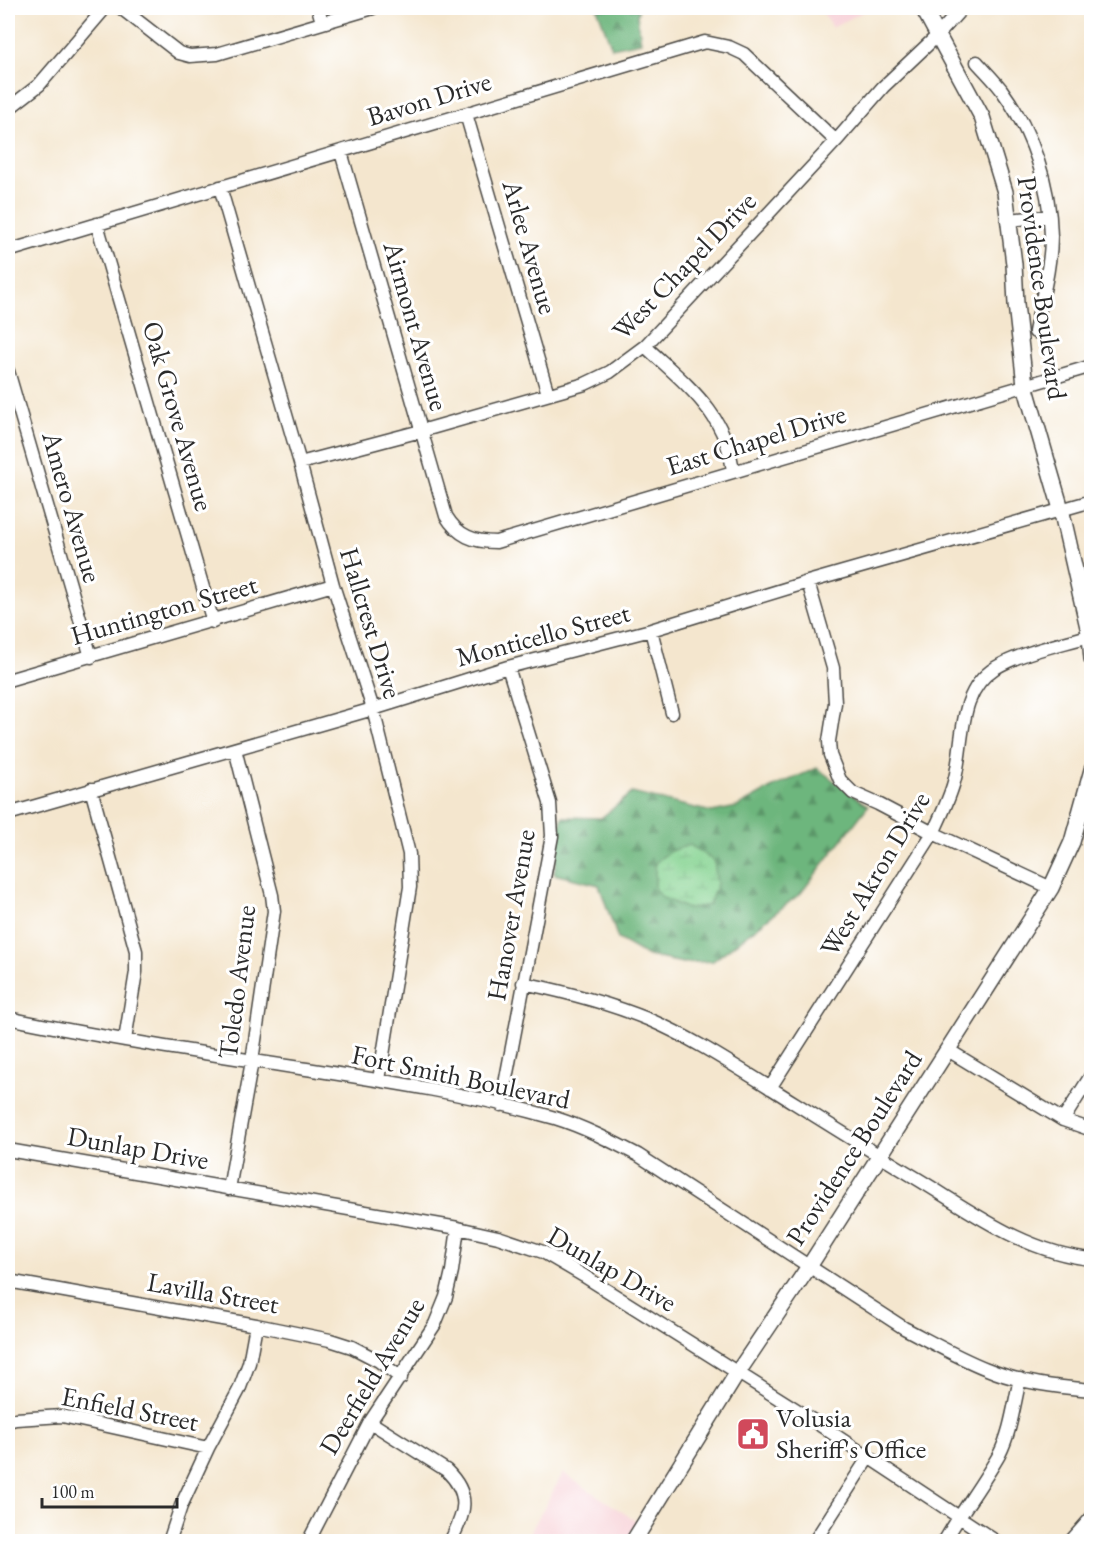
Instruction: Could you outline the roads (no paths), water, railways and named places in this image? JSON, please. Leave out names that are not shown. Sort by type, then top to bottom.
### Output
[{"type":"main road","name":"Providence Boulevard","points":[[923,8],[982,117],[1005,192],[1025,385],[1061,509],[1091,636],[1092,659]]},
{"type":"main road","name":"Providence Boulevard","points":[[633,1542],[738,1372],[810,1265],[1052,888],[1072,842],[1092,770]]},
{"type":"street","points":[[8,109],[39,85],[105,8]]},
{"type":"street","points":[[121,8],[179,53],[190,56],[217,54],[372,8]]},
{"type":"street","points":[[318,8],[322,22]]},
{"type":"street","name":"West Chapel Drive","points":[[300,463],[585,384],[610,372],[645,346],[836,141],[883,87],[938,35],[962,8]]},
{"type":"street","name":"Bavon Drive","points":[[8,250],[705,42],[729,47],[744,54],[836,141]]},
{"type":"street","name":"Providence Boulevard","points":[[977,62],[1001,89],[1019,118],[1042,171],[1051,236],[1049,262],[1035,332]]},
{"type":"street","name":"Arlee Avenue","points":[[466,114],[548,394]]},
{"type":"street","name":"Airmont Avenue","points":[[341,152],[445,512]]},
{"type":"street","name":"Hallcrest Drive","points":[[220,187],[333,585],[373,709],[409,854],[410,887],[379,1080]]},
{"type":"street","points":[[1009,220],[1049,216]]},
{"type":"street","name":"Oak Grove Avenue","points":[[97,224],[213,622]]},
{"type":"street","points":[[645,346],[709,408],[726,436],[733,472]]},
{"type":"street","name":"East Chapel Drive","points":[[445,512],[450,523],[467,538],[478,542],[496,542],[1092,366]]},
{"type":"street","name":"Amero Avenue","points":[[8,371],[91,657]]},
{"type":"street","name":"Monticello Street","points":[[8,814],[373,709],[508,667],[651,630],[808,582],[1092,501]]},
{"type":"street","points":[[808,582],[833,668],[836,703],[829,741],[833,767],[840,780],[853,793],[1052,888]]},
{"type":"street","name":"Huntington Street","points":[[8,680],[213,622],[333,585]]},
{"type":"street","points":[[651,630],[672,713]]},
{"type":"street","name":"West Akron Drive","points":[[770,1088],[933,833],[955,780],[966,708],[976,688],[993,670],[1012,659],[1091,636]]},
{"type":"street","name":"Hanover Avenue","points":[[501,1105],[552,836],[550,803],[508,667]]},
{"type":"street","name":"Toledo Avenue","points":[[229,1189],[252,1061],[274,911],[272,895],[235,749]]},
{"type":"street","points":[[91,789],[136,951],[136,972],[125,1040]]},
{"type":"street","points":[[523,983],[600,1002],[650,1020],[704,1046],[879,1156],[1016,1238],[1055,1253],[1092,1259]]},
{"type":"street","name":"Fort Smith Boulevard","points":[[8,1018],[125,1040],[379,1080],[556,1118],[601,1135],[638,1155],[904,1328],[988,1370],[1065,1388],[1092,1390]]},
{"type":"street","points":[[948,1050],[1063,1120],[1085,1130],[1092,1130]]},
{"type":"street","points":[[1063,1120],[1092,1074]]},
{"type":"street","name":"Dunlap Drive","points":[[8,1150],[458,1228],[498,1237],[543,1252],[584,1275],[738,1372],[997,1542]]},
{"type":"street","name":"Deerfield Avenue","points":[[308,1542],[370,1422],[435,1324],[446,1298],[458,1228]]},
{"type":"street","name":"Lavilla Street","points":[[8,1281],[330,1340],[352,1347],[379,1361],[401,1378]]},
{"type":"street","points":[[170,1542],[181,1506],[239,1390],[249,1363],[256,1325]]},
{"type":"street","points":[[944,1542],[999,1455],[1008,1434],[1020,1379]]},
{"type":"street","name":"Enfield Street","points":[[8,1421],[62,1416],[208,1448]]},
{"type":"street","points":[[370,1422],[446,1470],[456,1480],[464,1501],[462,1519],[450,1542]]},
{"type":"street","points":[[814,1542],[868,1458]]},
{"type":"street","points":[[1070,1542],[1092,1517]]},
{"type":"place","name":"Volusia Sheriff's Office","points":[[753,1434]]}]
